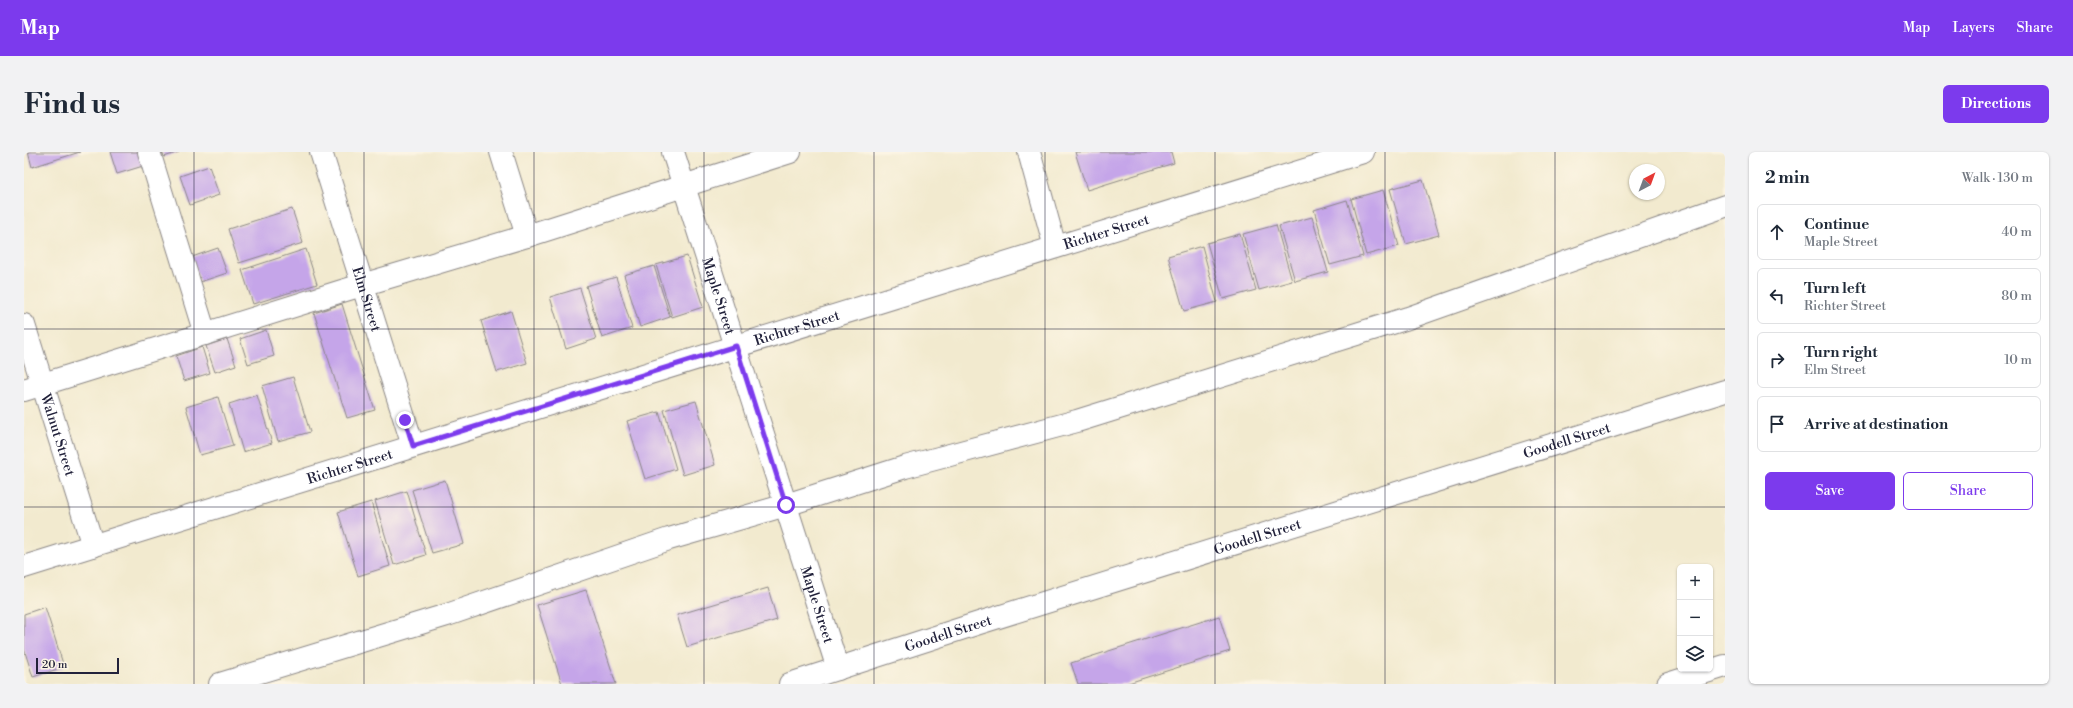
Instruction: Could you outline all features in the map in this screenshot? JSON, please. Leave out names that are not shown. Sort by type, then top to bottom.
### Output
[{"type":"street","points":[[149,152],[205,334]]},
{"type":"street","name":"Elm Street","points":[[321,152],[413,446]]},
{"type":"street","points":[[501,152],[527,236]]},
{"type":"street","name":"Maple Street","points":[[673,152],[838,669]]},
{"type":"street","points":[[33,387],[362,285],[527,236],[790,152]]},
{"type":"street","points":[[1029,152],[1055,247]]},
{"type":"street","name":"Richter Street","points":[[24,567],[1363,152]]},
{"type":"street","points":[[220,684],[447,614],[669,539],[786,505],[905,467],[1077,420],[1408,318],[1725,206]]},
{"type":"street","name":"Walnut Street","points":[[24,325],[33,387],[93,546]]},
{"type":"street","name":"Goodell Street","points":[[790,684],[978,622],[1725,391]]},
{"type":"street","points":[[1668,684],[1725,666]]},
{"type":"building","points":[[28,152],[80,152],[32,167]]},
{"type":"building","points":[[110,152],[139,152],[143,166],[117,174]]},
{"type":"building","points":[[162,152],[179,152],[164,157]]},
{"type":"building","points":[[1075,152],[1171,152],[1174,163],[1087,190]]},
{"type":"building","points":[[209,166],[219,195],[190,205],[180,176]]},
{"type":"building","points":[[1423,180],[1439,235],[1406,244],[1390,189]]},
{"type":"building","points":[[1383,190],[1399,246],[1366,255],[1351,199]]},
{"type":"building","points":[[1347,200],[1363,256],[1330,265],[1314,210]]},
{"type":"building","points":[[292,209],[303,243],[239,263],[228,229]]},
{"type":"building","points":[[1312,217],[1328,272],[1295,281],[1279,226]]},
{"type":"building","points":[[1276,225],[1292,281],[1259,290],[1243,234]]},
{"type":"building","points":[[1240,234],[1256,290],[1223,299],[1207,243]]},
{"type":"building","points":[[1202,246],[1217,302],[1184,311],[1168,256]]},
{"type":"building","points":[[218,248],[227,273],[200,282],[192,257]]},
{"type":"building","points":[[306,249],[317,284],[253,304],[242,270]]},
{"type":"building","points":[[687,256],[703,307],[672,317],[656,265]]},
{"type":"building","points":[[654,266],[670,317],[640,327],[624,275]]},
{"type":"building","points":[[616,277],[632,328],[602,338],[586,286]]},
{"type":"building","points":[[580,288],[596,339],[566,349],[550,297]]},
{"type":"building","points":[[342,304],[375,410],[347,418],[314,313]]},
{"type":"building","points":[[511,311],[527,363],[497,372],[481,321]]},
{"type":"building","points":[[266,330],[274,356],[248,364],[240,339]]},
{"type":"building","points":[[227,339],[236,365],[215,372],[206,346]]},
{"type":"building","points":[[202,347],[210,373],[184,381],[176,356]]},
{"type":"building","points":[[293,377],[310,432],[278,441],[262,386]]},
{"type":"building","points":[[257,395],[272,443],[243,452],[229,404]]},
{"type":"building","points":[[218,397],[233,446],[200,455],[186,407]]},
{"type":"building","points":[[696,401],[715,465],[683,475],[664,410]]},
{"type":"building","points":[[659,412],[676,469],[645,479],[627,421]]},
{"type":"building","points":[[445,480],[464,544],[432,553],[412,490]]},
{"type":"building","points":[[407,491],[426,555],[394,565],[375,501]]},
{"type":"building","points":[[371,502],[390,566],[358,576],[338,512]]},
{"type":"building","points":[[768,588],[777,620],[687,647],[677,615]]},
{"type":"building","points":[[586,590],[616,684],[562,684],[537,605]]},
{"type":"building","points":[[45,607],[64,667],[33,677],[24,649],[24,614]]},
{"type":"building","points":[[1219,616],[1230,651],[1125,684],[1078,684],[1071,663]]},
{"type":"route","points":[[405,420],[413,446],[736,346],[786,505]]}]
